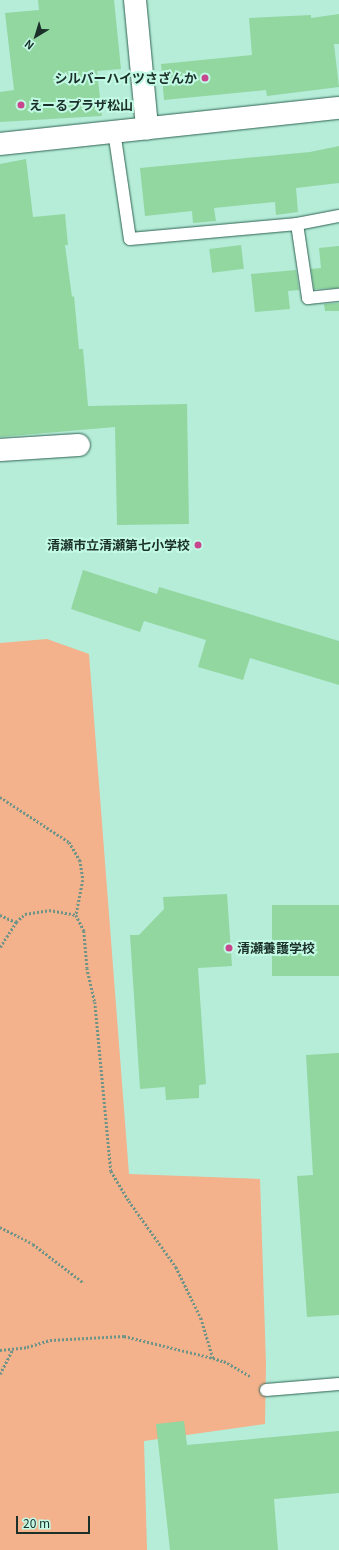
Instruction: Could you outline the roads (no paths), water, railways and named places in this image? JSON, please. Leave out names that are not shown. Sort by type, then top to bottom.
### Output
[{"type":"street","points":[[135,0],[147,128]]},
{"type":"street","points":[[0,144],[339,108]]},
{"type":"street","points":[[0,450],[79,445]]},
{"type":"lane","points":[[114,131],[130,239],[297,224],[339,216]]},
{"type":"lane","points":[[297,224],[308,298],[339,295]]},
{"type":"lane","points":[[266,1390],[339,1384]]},
{"type":"place","name":"シルバーハイツさざんか","points":[[205,78]]},
{"type":"place","name":"えーるプラザ松山","points":[[21,105]]},
{"type":"place","name":"清瀬市立清瀬第七小学校","points":[[198,545]]},
{"type":"place","name":"清瀬養護学校","points":[[229,948]]}]
